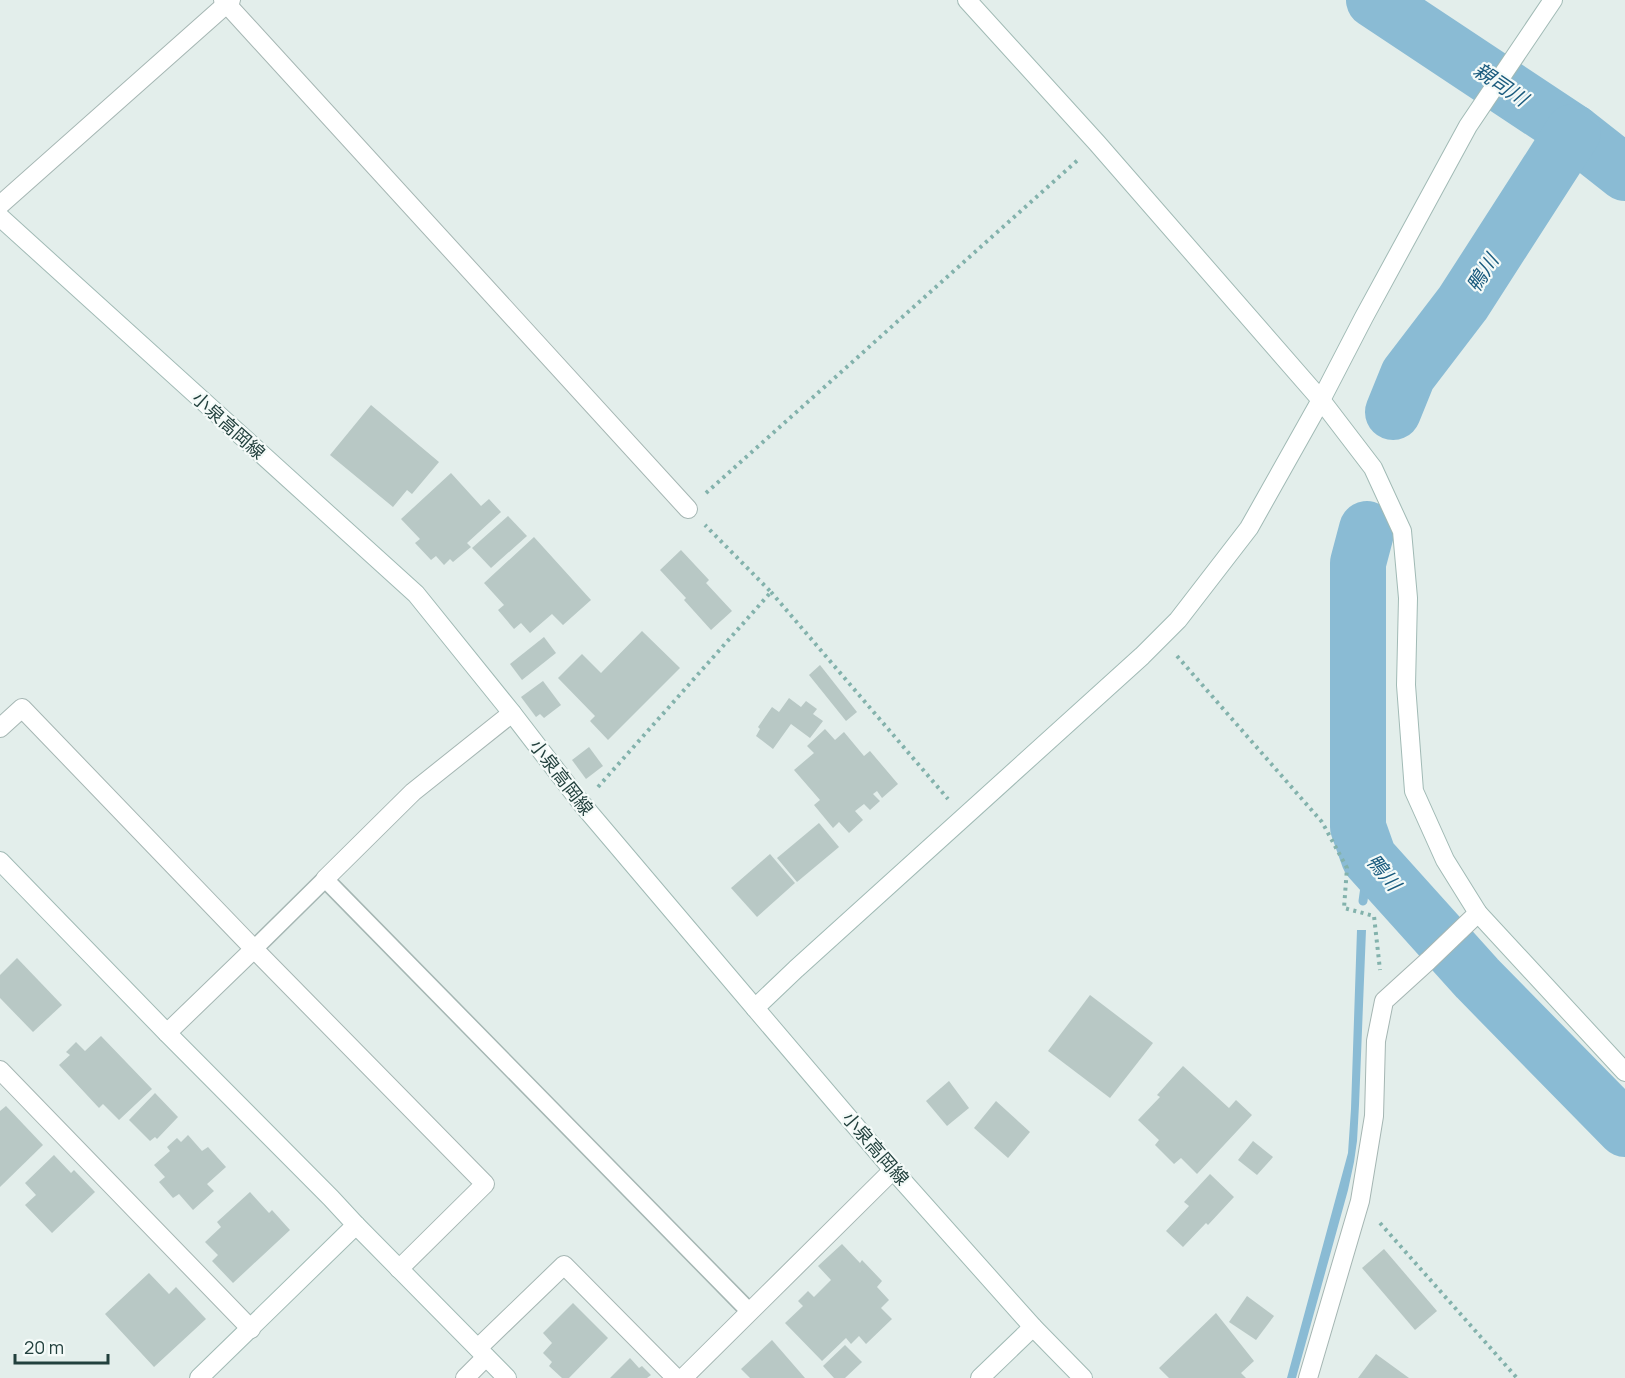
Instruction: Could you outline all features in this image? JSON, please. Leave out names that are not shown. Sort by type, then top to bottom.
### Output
[{"type":"street","points":[[967,0],[1097,144],[1321,400],[1373,468],[1402,531],[1408,598],[1406,685],[1414,791],[1471,918],[1625,1072]]},
{"type":"street","points":[[755,1008],[1133,664],[1178,620],[1250,528],[1468,126],[1553,0]]},
{"type":"street","points":[[0,205],[226,1],[688,509]]},
{"type":"street","name":"小泉高岡線","points":[[0,217],[416,594],[582,804],[755,1008],[1033,1327],[1083,1378]]},
{"type":"street","points":[[0,728],[22,708],[484,1184],[399,1269]]},
{"type":"street","points":[[325,879],[414,792],[512,713]]},
{"type":"street","points":[[0,861],[166,1033],[331,1197],[507,1378]]},
{"type":"street","points":[[1308,1378],[1360,1201],[1374,1116],[1376,1041],[1384,1001],[1471,918]]},
{"type":"street","points":[[166,1033],[254,949]]},
{"type":"street","points":[[0,1070],[251,1329]]},
{"type":"street","points":[[683,1378],[894,1170]]},
{"type":"street","points":[[199,1378],[356,1225]]},
{"type":"street","points":[[465,1378],[482,1353],[564,1265],[676,1378]]},
{"type":"street","points":[[980,1378],[1033,1327]]},
{"type":"lane","points":[[254,949],[325,879],[749,1311]]},
{"type":"path","points":[[963,817],[771,592],[688,509],[1097,144]]},
{"type":"path","points":[[582,804],[771,592]]},
{"type":"path","points":[[1160,638],[1322,822],[1347,868],[1344,908],[1374,916],[1384,1001]]},
{"type":"path","points":[[1360,1201],[1517,1378]]},
{"type":"water","points":[[1357,930],[1366,930],[1359,1105],[1354,1162],[1296,1378],[1287,1378],[1348,1153]]},
{"type":"building","points":[[371,405],[439,462],[412,494],[407,490],[393,507],[330,455]]},
{"type":"building","points":[[451,473],[481,506],[489,499],[501,512],[467,543],[471,547],[453,562],[450,559],[444,565],[436,556],[431,560],[415,543],[420,539],[401,519]]},
{"type":"building","points":[[508,516],[527,536],[491,568],[472,548]]},
{"type":"building","points":[[534,537],[591,600],[563,625],[552,614],[530,633],[521,623],[514,629],[498,610],[504,605],[484,583]]},
{"type":"building","points":[[681,550],[709,580],[706,583],[732,611],[711,630],[660,570]]},
{"type":"building","points":[[642,631],[680,668],[608,740],[590,721],[595,716],[558,678],[582,654],[601,673]]},
{"type":"building","points":[[544,637],[556,653],[522,680],[510,664]]},
{"type":"building","points":[[820,665],[857,712],[846,721],[809,675]]},
{"type":"building","points":[[543,681],[561,705],[544,718],[540,714],[536,717],[521,697]]},
{"type":"building","points":[[789,698],[801,707],[806,701],[817,709],[813,714],[823,721],[810,738],[791,724],[773,749],[756,736],[760,729],[758,727],[772,707],[779,712]]},
{"type":"building","points":[[825,729],[835,740],[844,732],[864,756],[870,751],[898,784],[882,798],[877,791],[873,794],[880,801],[870,810],[864,804],[855,811],[863,820],[849,833],[839,822],[833,828],[814,805],[820,800],[794,770],[814,753],[807,746]]},
{"type":"building","points":[[589,747],[603,766],[586,779],[572,760]]},
{"type":"building","points":[[819,823],[839,847],[797,882],[777,858]]},
{"type":"building","points":[[770,854],[795,883],[757,917],[731,888]]},
{"type":"building","points":[[17,958],[62,1005],[33,1032],[0,998],[0,975]]},
{"type":"building","points":[[1090,995],[1153,1043],[1110,1098],[1048,1051]]},
{"type":"building","points":[[101,1036],[152,1089],[119,1120],[103,1104],[99,1108],[59,1065],[70,1055],[66,1052],[76,1042],[85,1051]]},
{"type":"building","points":[[1183,1066],[1229,1108],[1236,1100],[1252,1115],[1197,1174],[1181,1158],[1174,1164],[1155,1145],[1159,1140],[1138,1120],[1160,1097],[1157,1095]]},
{"type":"building","points":[[949,1081],[969,1108],[947,1126],[926,1101]]},
{"type":"building","points":[[155,1093],[178,1117],[157,1139],[155,1137],[150,1141],[129,1120]]},
{"type":"building","points":[[996,1101],[1030,1132],[1008,1158],[974,1128]]},
{"type":"building","points":[[6,1106],[43,1145],[0,1187],[0,1111]]},
{"type":"building","points":[[188,1135],[202,1151],[208,1147],[226,1167],[207,1184],[214,1191],[193,1210],[179,1194],[173,1198],[159,1182],[165,1177],[154,1165],[170,1151],[167,1147],[177,1138],[181,1142]]},
{"type":"building","points":[[1253,1141],[1273,1157],[1257,1175],[1238,1160]]},
{"type":"building","points":[[54,1155],[71,1173],[74,1170],[95,1192],[52,1233],[25,1205],[36,1195],[25,1183]]},
{"type":"building","points":[[1210,1174],[1234,1197],[1183,1247],[1166,1231],[1189,1206],[1184,1202]]},
{"type":"building","points":[[250,1192],[269,1213],[272,1210],[290,1230],[233,1283],[212,1261],[218,1255],[205,1242],[221,1227],[217,1222]]},
{"type":"building","points":[[842,1244],[860,1263],[862,1260],[882,1281],[877,1287],[889,1300],[881,1308],[892,1319],[866,1344],[859,1336],[851,1344],[846,1338],[822,1361],[785,1323],[803,1306],[798,1301],[808,1291],[814,1297],[831,1280],[818,1266]]},
{"type":"building","points":[[1384,1249],[1437,1311],[1415,1330],[1362,1268]]},
{"type":"building","points":[[149,1273],[169,1294],[176,1287],[206,1319],[154,1367],[105,1314]]},
{"type":"building","points":[[1247,1296],[1274,1316],[1256,1340],[1229,1322]]},
{"type":"building","points":[[573,1303],[608,1338],[569,1378],[562,1378],[549,1366],[552,1362],[543,1353],[552,1343],[543,1333]]},
{"type":"building","points":[[1216,1313],[1254,1361],[1241,1373],[1246,1378],[1169,1378],[1159,1368]]},
{"type":"building","points":[[772,1340],[805,1378],[750,1378],[741,1369]]},
{"type":"building","points":[[845,1345],[862,1362],[845,1378],[834,1378],[823,1366]]},
{"type":"building","points":[[1376,1354],[1409,1378],[1358,1378]]},
{"type":"building","points":[[630,1358],[639,1368],[642,1366],[651,1375],[647,1378],[610,1378]]},
{"type":"waterway","name":"親司川","points":[[1374,0],[1573,132],[1625,173]]},
{"type":"waterway","name":"鴨川","points":[[1393,412],[1408,375],[1463,303],[1573,132]]},
{"type":"waterway","name":"鴨川","points":[[1367,529],[1358,563],[1358,827],[1369,858],[1477,978],[1625,1129]]},
{"type":"waterway","points":[[1363,901],[1369,858]]}]
